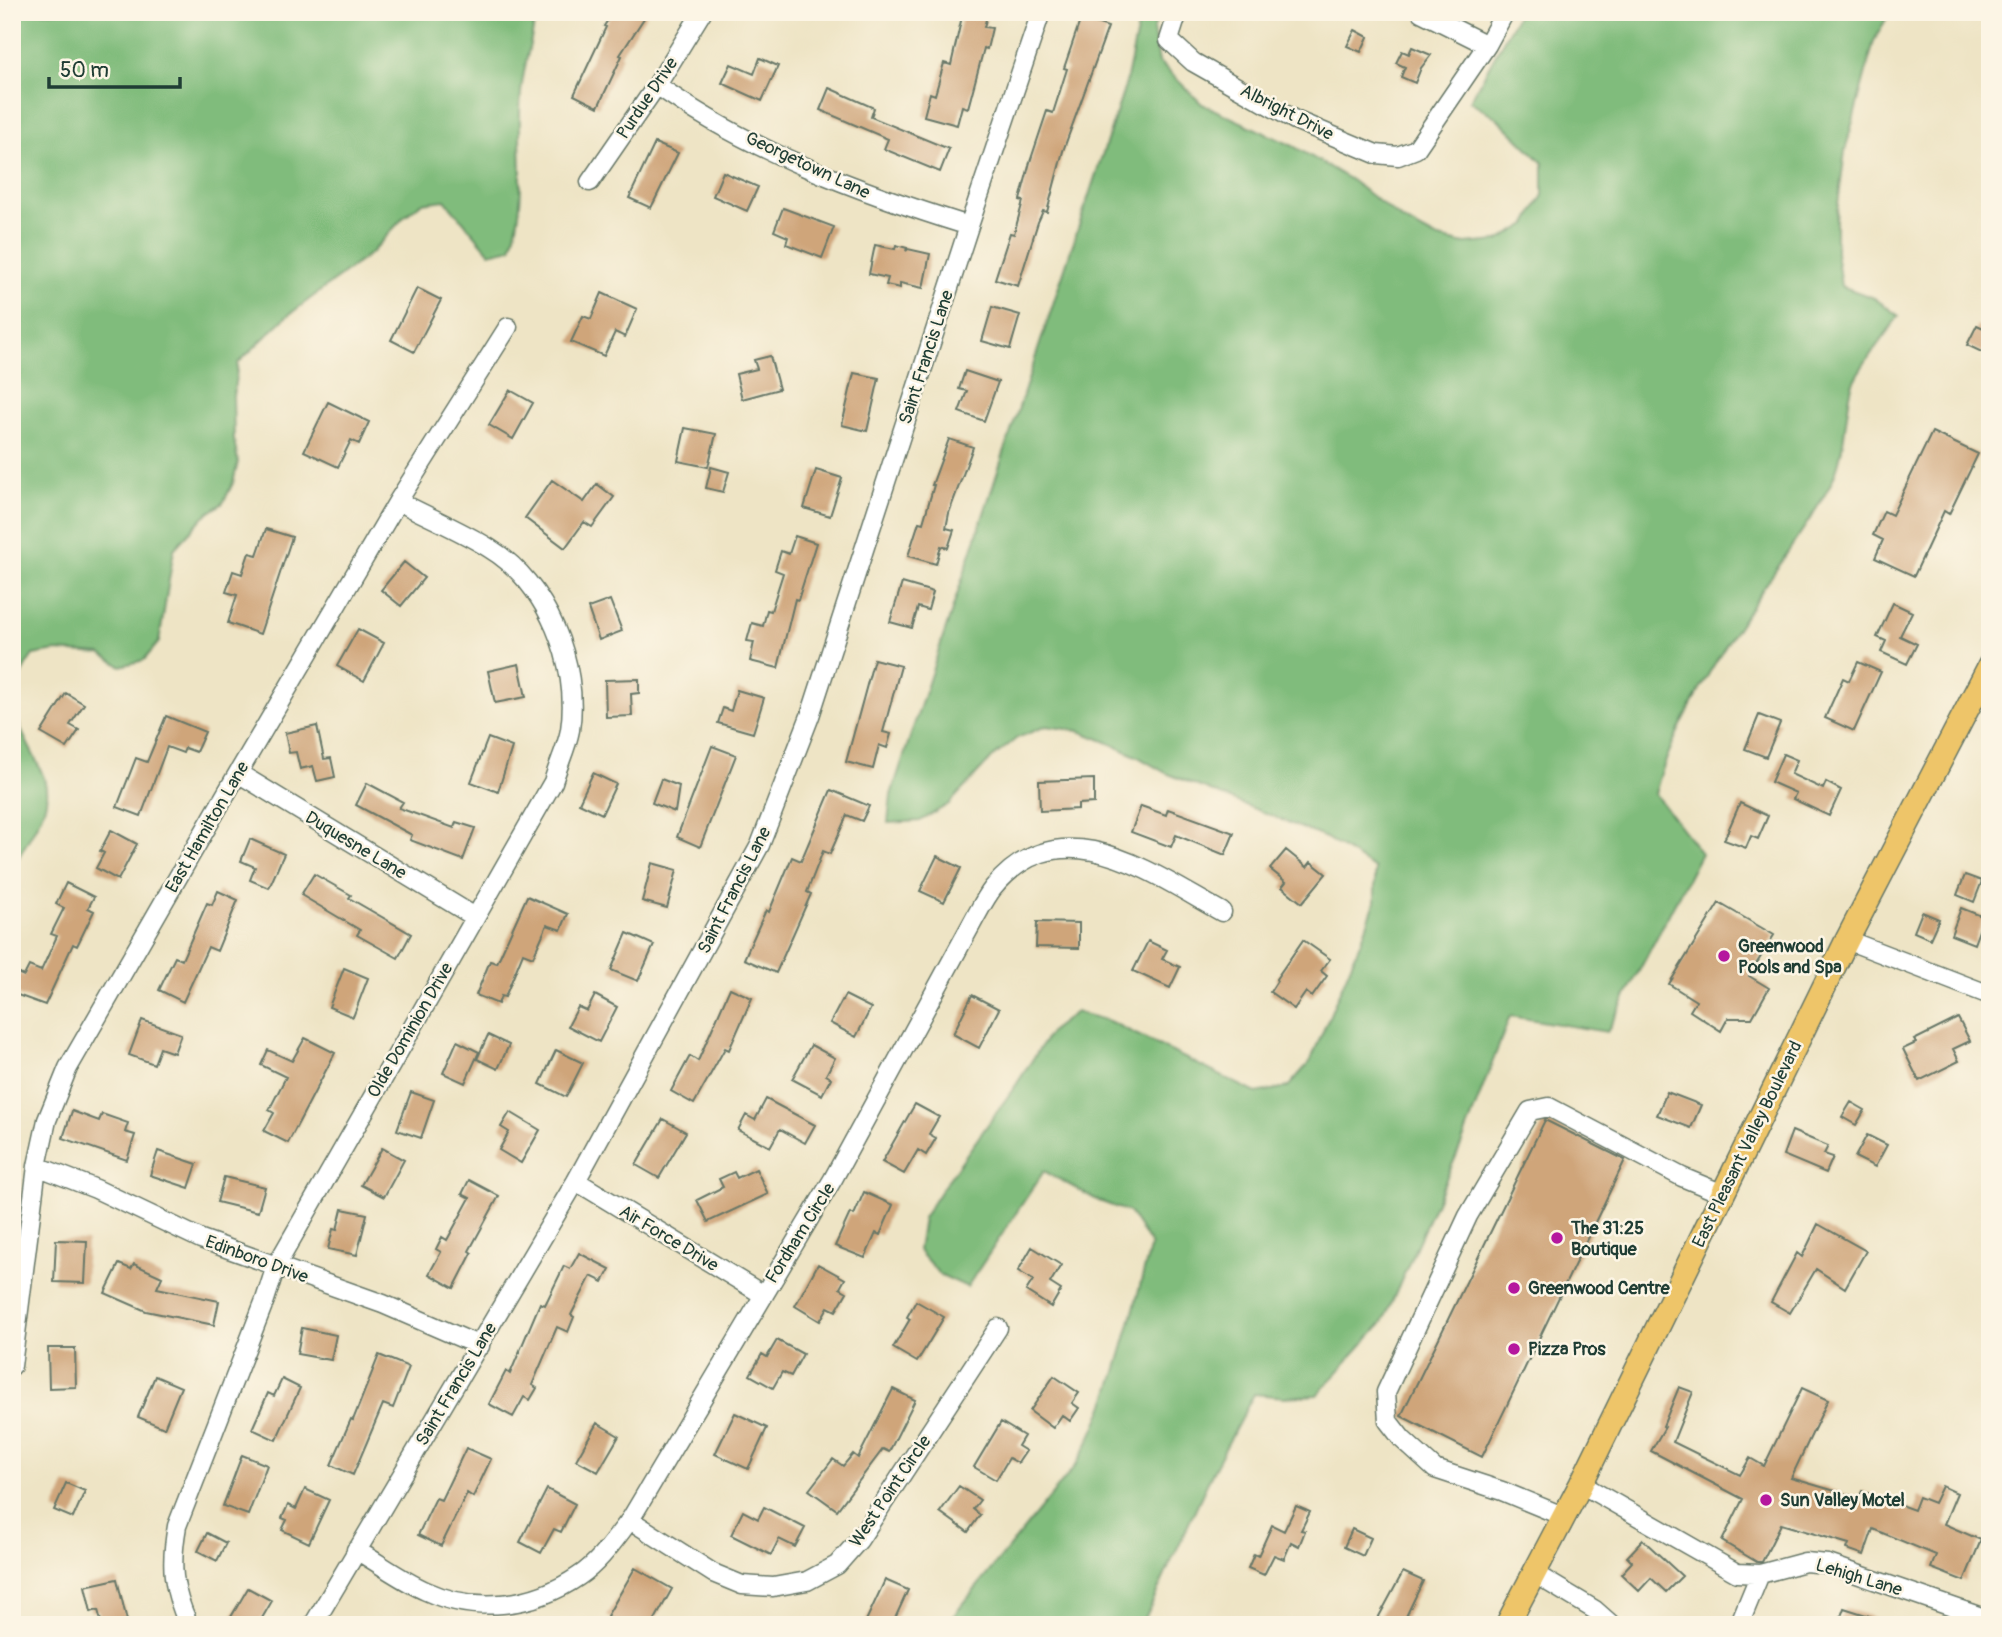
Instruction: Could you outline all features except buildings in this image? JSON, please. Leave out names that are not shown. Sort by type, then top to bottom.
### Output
[{"type":"main road","name":"East Pleasant Valley Boulevard","points":[[1507,1625],[1581,1485],[1847,940],[1990,665]]},
{"type":"street","name":"Purdue Drive","points":[[590,182],[657,85],[702,12]]},
{"type":"street","name":"Saint Francis Lane","points":[[313,1625],[576,1181],[760,845],[810,716],[1041,12]]},
{"type":"street","name":"Albright Drive","points":[[1178,12],[1169,40],[1193,62],[1295,120],[1376,153],[1398,156],[1416,149],[1487,45]]},
{"type":"street","points":[[1421,12],[1487,45],[1505,12]]},
{"type":"street","name":"Georgetown Lane","points":[[657,85],[691,109],[843,183],[969,226]]},
{"type":"street","name":"East Hamilton Lane","points":[[12,1366],[37,1166],[47,1120],[68,1068],[398,501],[508,327]]},
{"type":"street","name":"Olde Dominion Drive","points":[[189,1625],[178,1602],[173,1578],[172,1553],[177,1526],[276,1266],[553,782],[570,732],[568,667],[559,637],[539,598],[517,572],[490,548],[398,501]]},
{"type":"street","name":"Duquesne Lane","points":[[238,773],[474,917]]},
{"type":"street","name":"Fordham Circle","points":[[356,1550],[426,1591],[465,1603],[497,1606],[531,1600],[580,1575],[603,1554],[630,1520],[762,1294],[833,1180],[975,916],[993,888],[1017,865],[1048,851],[1076,848],[1104,852],[1128,860],[1222,912]]},
{"type":"street","points":[[1847,940],[1990,995]]},
{"type":"street","points":[[1565,1517],[1503,1491],[1434,1469],[1388,1422],[1386,1392],[1468,1216],[1530,1111],[1549,1107],[1682,1177],[1723,1194]]},
{"type":"street","name":"Edinboro Drive","points":[[37,1166],[96,1189],[201,1239],[383,1304],[480,1346]]},
{"type":"street","name":"Air Force Drive","points":[[576,1181],[762,1294]]},
{"type":"street","name":"West Point Circle","points":[[630,1520],[713,1573],[742,1585],[774,1587],[807,1581],[837,1565],[859,1540],[998,1328]]},
{"type":"street","name":"Lehigh Lane","points":[[1581,1485],[1737,1573],[1760,1574],[1805,1562],[1828,1564],[1990,1619]]},
{"type":"street","points":[[1535,1574],[1595,1610],[1612,1625]]},
{"type":"street","points":[[1739,1625],[1760,1574]]},
{"type":"green space","points":[[12,12],[539,12],[535,19],[522,84],[521,191],[511,248],[490,253],[445,200],[421,203],[403,218],[372,252],[286,317],[238,363],[233,396],[234,440],[238,462],[233,483],[223,503],[204,516],[174,549],[159,642],[144,660],[121,666],[101,654],[56,651],[33,655],[23,670],[17,684],[15,708],[22,732],[43,775],[46,801],[41,816],[12,869]]},
{"type":"green space","points":[[1141,12],[1160,12],[1153,30],[1159,62],[1202,104],[1293,146],[1351,180],[1403,220],[1434,237],[1465,244],[1498,241],[1527,224],[1543,195],[1543,163],[1497,118],[1470,101],[1519,12],[1890,12],[1874,41],[1845,151],[1836,219],[1836,252],[1841,286],[1874,298],[1899,316],[1854,380],[1839,461],[1830,485],[1709,673],[1664,764],[1655,794],[1701,853],[1607,1032],[1510,1016],[1461,1145],[1383,1322],[1317,1395],[1285,1397],[1254,1394],[1212,1473],[1142,1625],[946,1625],[1076,1465],[1090,1440],[1111,1386],[1151,1245],[1129,1212],[1099,1201],[1044,1171],[967,1287],[939,1274],[918,1250],[923,1218],[1051,1031],[1076,1012],[1109,1021],[1256,1093],[1288,1087],[1310,1062],[1375,902],[1375,869],[1326,838],[1166,773],[1109,743],[1079,731],[1046,726],[1017,738],[992,758],[949,804],[920,821],[888,823],[891,795],[1126,83]]},
{"type":"place","name":"Greenwood Pools and Spa","points":[[1724,956]]},
{"type":"place","name":"The 31:25 Boutique","points":[[1557,1238]]},
{"type":"place","name":"Greenwood Centre","points":[[1514,1288]]},
{"type":"place","name":"Pizza Pros","points":[[1514,1349]]},
{"type":"place","name":"Sun Valley Motel","points":[[1766,1500]]}]
